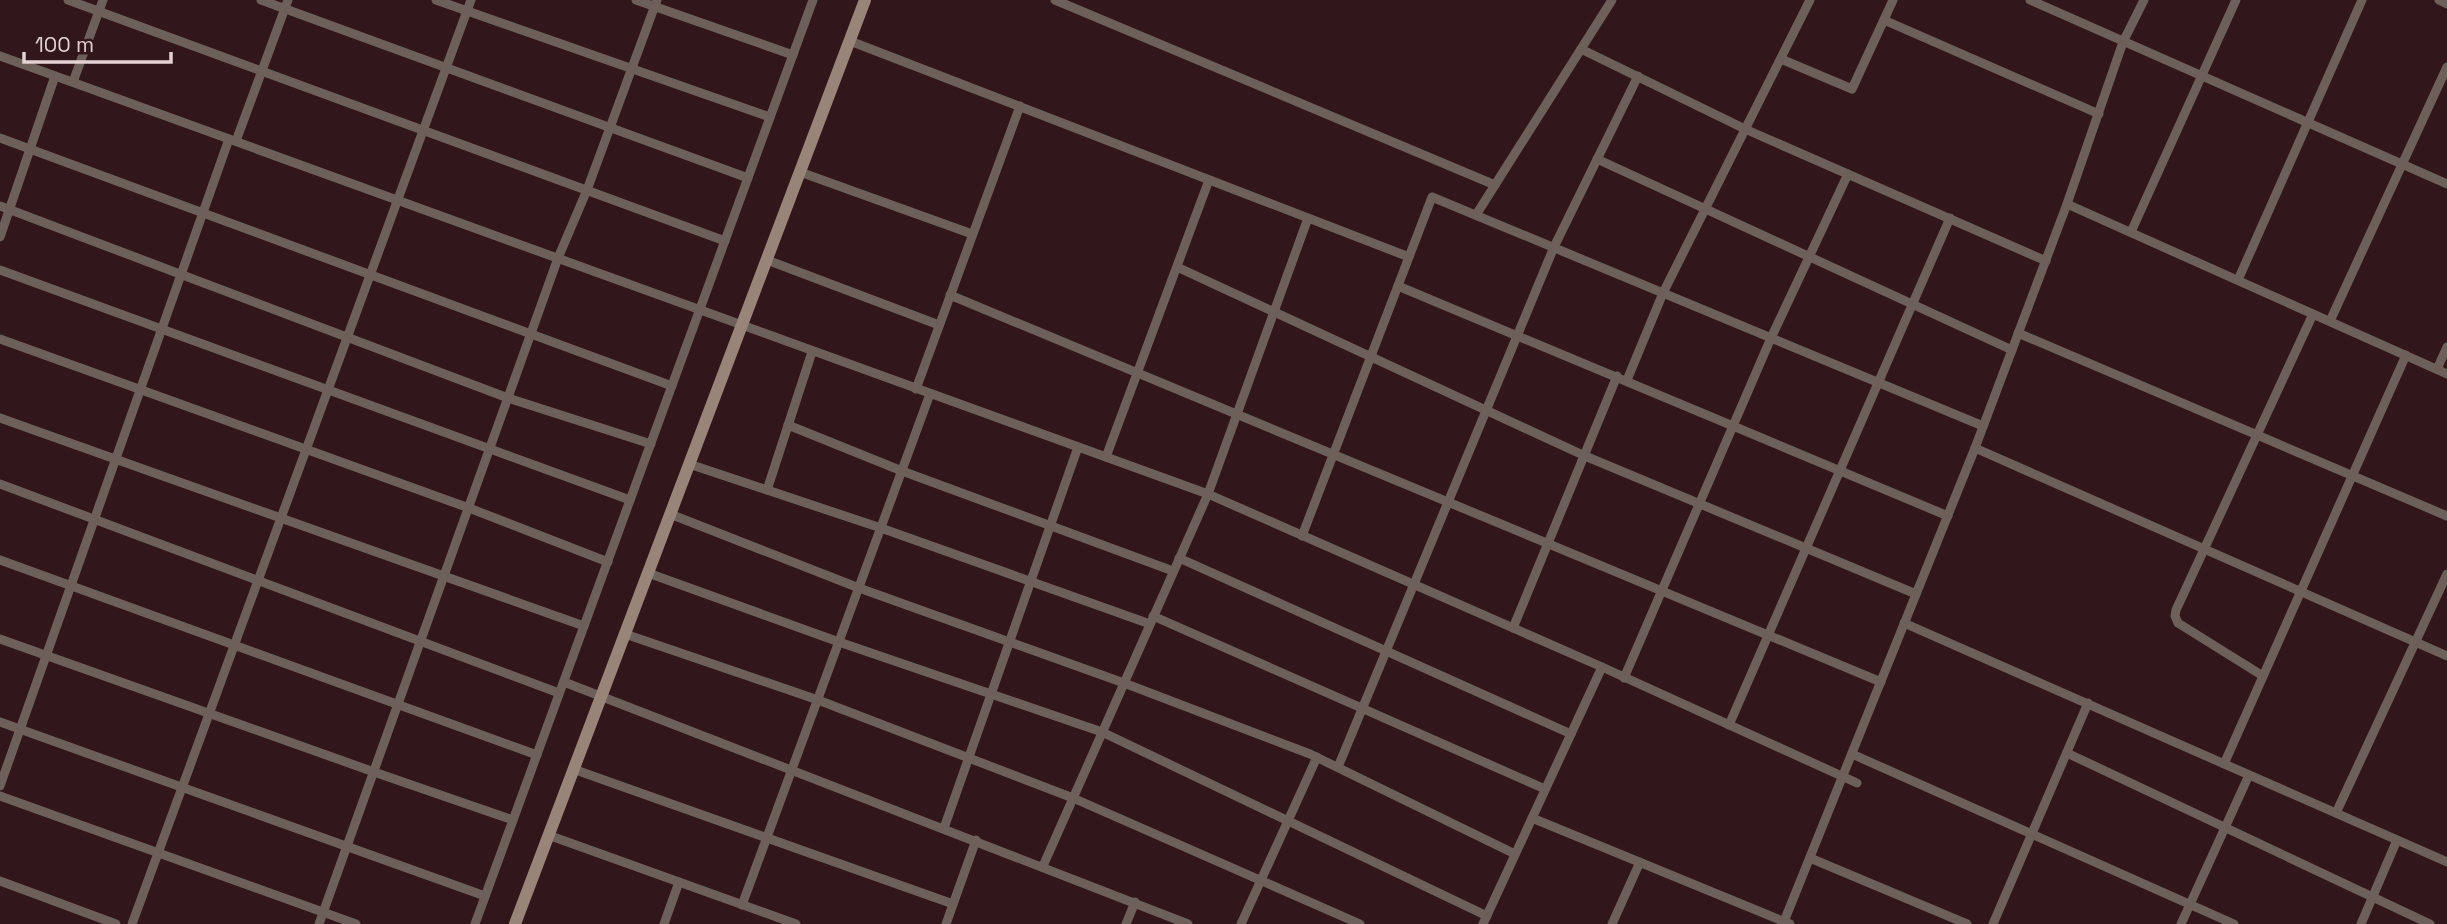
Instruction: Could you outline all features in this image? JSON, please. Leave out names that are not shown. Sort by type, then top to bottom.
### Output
[{"type":"street","points":[[68,0],[725,241]]},
{"type":"street","points":[[73,82],[103,0]]},
{"type":"street","points":[[261,0],[286,4],[446,68],[748,178]]},
{"type":"street","points":[[436,0],[770,117]]},
{"type":"street","points":[[132,924],[471,0]]},
{"type":"street","points":[[636,0],[656,3],[793,55]]},
{"type":"street","points":[[475,924],[813,0]]},
{"type":"street","points":[[515,924],[865,0]]},
{"type":"street","points":[[1055,0],[1495,185]]},
{"type":"street","points":[[1476,215],[1612,0]]},
{"type":"street","points":[[1627,380],[1663,293],[1810,0]]},
{"type":"street","points":[[1781,59],[1852,89],[1893,0]]},
{"type":"street","points":[[2030,0],[2447,184]]},
{"type":"street","points":[[1532,818],[1786,923],[1975,448],[2067,204],[2123,43],[2144,0]]},
{"type":"street","points":[[2131,232],[2236,0]]},
{"type":"street","points":[[2238,280],[2362,0]]},
{"type":"street","points":[[2439,0],[2447,4]]},
{"type":"street","points":[[319,924],[558,258],[587,190],[656,3]]},
{"type":"street","points":[[0,786],[203,213],[262,71],[286,4]]},
{"type":"street","points":[[1884,20],[2099,114]]},
{"type":"street","points":[[850,41],[1409,257]]},
{"type":"street","points":[[1581,49],[1745,130],[2046,261]]},
{"type":"street","points":[[0,56],[1208,494],[1602,667],[1857,783]]},
{"type":"street","points":[[2330,321],[2447,67]]},
{"type":"street","points":[[0,237],[5,208],[30,149],[55,75]]},
{"type":"street","points":[[1338,767],[1554,247],[1638,76]]},
{"type":"street","points":[[916,389],[1020,106]]},
{"type":"street","points":[[0,138],[672,386]]},
{"type":"street","points":[[1597,159],[2012,349]]},
{"type":"street","points":[[800,172],[972,234]]},
{"type":"street","points":[[1624,678],[1772,338],[1848,174]]},
{"type":"street","points":[[1106,457],[1209,180]]},
{"type":"street","points":[[1303,536],[1432,197],[1983,426]]},
{"type":"street","points":[[2067,204],[2447,374]]},
{"type":"street","points":[[5,208],[509,398],[651,444]]},
{"type":"street","points":[[1043,866],[1208,494],[1308,218]]},
{"type":"street","points":[[1729,725],[1950,218]]},
{"type":"street","points":[[767,260],[939,325]]},
{"type":"street","points":[[1177,267],[1585,456],[1916,594]]},
{"type":"street","points":[[0,270],[491,447],[630,500]]},
{"type":"street","points":[[1398,286],[1948,516]]},
{"type":"street","points":[[950,295],[1881,682]]},
{"type":"street","points":[[2263,676],[2178,623],[2175,616],[2203,548],[2312,314]]},
{"type":"street","points":[[2018,333],[2447,516]]},
{"type":"street","points":[[0,339],[469,508],[608,562]]},
{"type":"street","points":[[2437,369],[2447,347]]},
{"type":"street","points":[[767,490],[812,352]]},
{"type":"street","points":[[2224,764],[2406,355]]},
{"type":"street","points":[[1513,628],[1617,376]]},
{"type":"street","points":[[742,905],[930,394]]},
{"type":"street","points":[[0,418],[584,626]]},
{"type":"street","points":[[788,425],[902,471],[1173,571]]},
{"type":"street","points":[[944,828],[1078,447]]},
{"type":"street","points":[[1975,448],[2447,656]]},
{"type":"street","points":[[689,464],[881,528],[1031,582],[1152,620],[1362,708],[1545,789]]},
{"type":"street","points":[[0,484],[559,693]]},
{"type":"street","points":[[670,514],[859,588],[1124,683],[1317,757],[1515,854]]},
{"type":"street","points":[[1179,558],[1571,734]]},
{"type":"street","points":[[0,560],[537,755]]},
{"type":"street","points":[[648,573],[1102,733],[1288,821],[1485,920],[1602,667]]},
{"type":"street","points":[[2336,813],[2447,574]]},
{"type":"street","points":[[1905,623],[2447,862]]},
{"type":"street","points":[[625,634],[818,700],[1073,798],[1360,924]]},
{"type":"street","points":[[0,639],[513,820]]},
{"type":"street","points":[[564,682],[1188,924]]},
{"type":"street","points":[[1993,924],[2088,703]]},
{"type":"street","points":[[0,722],[485,896]]},
{"type":"street","points":[[2067,753],[2430,924]]},
{"type":"street","points":[[1852,754],[2234,924]]},
{"type":"street","points":[[1241,924],[1317,757]]},
{"type":"street","points":[[573,769],[953,904]]},
{"type":"street","points":[[2181,924],[2249,775]]},
{"type":"street","points":[[0,796],[356,924]]},
{"type":"street","points":[[548,835],[790,923]]},
{"type":"street","points":[[946,924],[976,840]]},
{"type":"street","points":[[2361,924],[2397,840]]},
{"type":"street","points":[[1810,858],[1967,924]]},
{"type":"street","points":[[1612,924],[1640,862]]},
{"type":"street","points":[[0,881],[116,924]]},
{"type":"street","points":[[664,924],[678,882]]},
{"type":"street","points":[[1126,924],[1135,902]]}]
